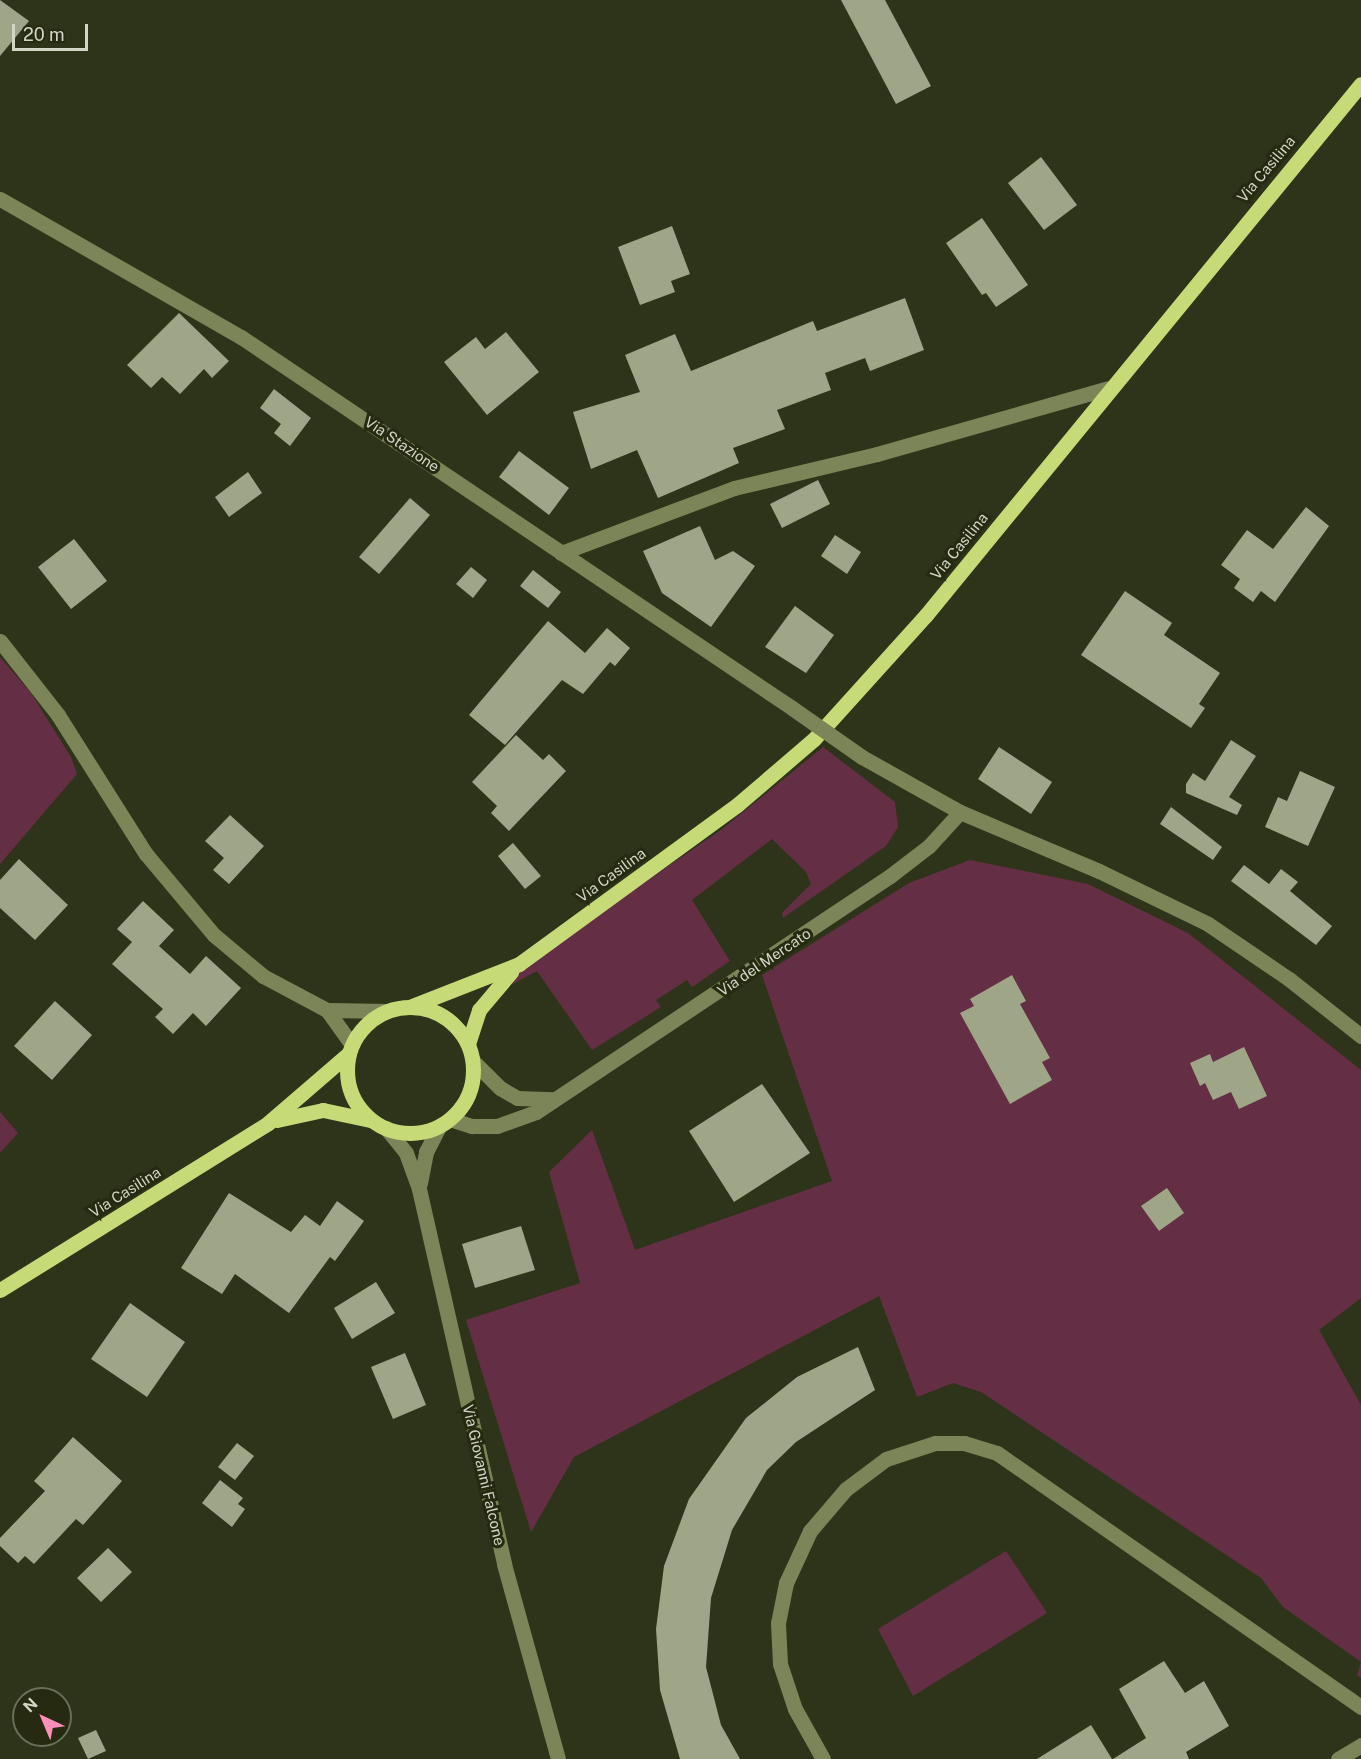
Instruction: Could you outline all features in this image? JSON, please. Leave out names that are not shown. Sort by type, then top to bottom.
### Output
[{"type":"main road","name":"Via Casilina","points":[[468,1044],[479,1010],[519,964],[737,805],[814,739],[914,630],[1108,388],[1361,84]]},
{"type":"main road","name":"Via Casilina","points":[[412,1006],[519,964]]},
{"type":"main road","points":[[412,1006],[446,1017],[468,1044],[473,1061],[472,1083],[464,1103],[445,1122],[404,1133],[379,1124],[351,1091],[351,1049],[367,1025],[388,1011],[412,1006]]},
{"type":"main road","name":"Via Casilina","points":[[0,1290],[268,1124],[351,1049]]},
{"type":"main road","name":"Via Casilina","points":[[268,1124],[314,1110],[338,1111],[379,1124]]},
{"type":"street","name":"Via Stazione","points":[[0,199],[241,337],[862,757],[960,812],[1099,870],[1208,924],[1289,979],[1361,1036]]},
{"type":"street","points":[[561,553],[734,488],[877,454],[1108,388]]},
{"type":"street","points":[[0,641],[58,715],[137,841],[200,920],[263,976],[327,1010],[388,1011]]},
{"type":"street","name":"Via del Mercato","points":[[445,1122],[472,1126],[497,1126],[524,1119],[706,1002],[897,871],[934,841],[960,812]]},
{"type":"street","points":[[327,1010],[351,1049]]},
{"type":"street","points":[[473,1061],[500,1088],[517,1098],[533,1102],[556,1099]]},
{"type":"street","name":"Via Giovanni Falcone","points":[[419,1189],[426,1152],[445,1122]]},
{"type":"street","name":"Via Giovanni Falcone","points":[[379,1124],[406,1153],[419,1189],[506,1574],[558,1759]]},
{"type":"street","points":[[823,1759],[792,1702],[780,1664],[778,1623],[786,1583],[810,1532],[846,1489],[886,1459],[935,1443],[964,1443],[997,1453],[1361,1707]]},
{"type":"street","points":[[1338,1759],[1361,1745]]},
{"type":"shaded area","points":[[0,657],[31,693],[71,757],[77,774],[0,864]]},
{"type":"shaded area","points":[[823,747],[895,802],[898,827],[886,846],[783,918],[782,913],[811,884],[806,872],[772,839],[692,900],[730,961],[692,987],[687,980],[656,1000],[661,1007],[592,1050],[537,971],[513,984],[509,975],[721,830]]},
{"type":"shaded area","points":[[970,860],[1088,884],[1188,933],[1361,1070],[1361,1298],[1319,1330],[1361,1405],[1361,1662],[1283,1607],[1261,1578],[981,1392],[953,1383],[917,1397],[879,1296],[574,1457],[531,1532],[466,1320],[580,1283],[549,1172],[592,1130],[635,1250],[832,1181],[762,975],[909,883]]},
{"type":"shaded area","points":[[0,1112],[18,1133],[0,1153]]},
{"type":"shaded area","points":[[1006,1551],[1047,1613],[913,1696],[878,1629]]},
{"type":"shaded area","points":[[1361,1662],[1361,1677],[1357,1676]]},
{"type":"building","points":[[0,0],[29,21],[0,56]]},
{"type":"building","points":[[841,0],[885,0],[931,86],[896,104]]},
{"type":"building","points":[[1041,157],[1077,205],[1044,230],[1008,183]]},
{"type":"building","points":[[982,218],[1028,285],[996,307],[986,293],[982,295],[946,243]]},
{"type":"building","points":[[672,226],[690,274],[671,281],[675,292],[640,305],[618,247]]},
{"type":"building","points":[[905,298],[924,350],[870,371],[865,358],[825,373],[831,390],[777,410],[785,429],[733,448],[739,463],[658,498],[637,450],[591,469],[573,412],[640,392],[625,355],[675,334],[691,371],[813,321],[817,331]]},
{"type":"building","points":[[179,313],[229,361],[212,378],[204,369],[180,394],[162,377],[151,388],[127,365]]},
{"type":"building","points":[[506,332],[539,372],[487,415],[444,362],[476,337],[485,349]]},
{"type":"building","points":[[274,389],[311,418],[290,446],[274,433],[281,424],[260,408]]},
{"type":"building","points":[[519,451],[569,488],[549,515],[499,477]]},
{"type":"building","points":[[248,472],[262,493],[229,517],[215,497]]},
{"type":"building","points":[[818,480],[830,504],[782,528],[770,504]]},
{"type":"building","points":[[410,498],[430,515],[379,574],[359,557]]},
{"type":"building","points":[[1306,507],[1329,526],[1275,602],[1261,591],[1253,602],[1234,588],[1240,579],[1221,565],[1247,530],[1273,549]]},
{"type":"building","points":[[700,526],[715,560],[733,551],[755,566],[711,627],[662,593],[643,551]]},
{"type":"building","points":[[835,535],[861,552],[847,574],[821,556]]},
{"type":"building","points":[[74,539],[107,581],[71,609],[38,567]]},
{"type":"building","points":[[471,567],[487,580],[473,598],[456,584]]},
{"type":"building","points":[[533,570],[561,592],[548,608],[520,586]]},
{"type":"building","points":[[1125,591],[1172,623],[1164,635],[1220,673],[1199,704],[1205,708],[1191,728],[1081,655]]},
{"type":"building","points":[[795,606],[834,635],[806,673],[765,647]]},
{"type":"building","points":[[548,621],[585,653],[607,628],[630,648],[615,666],[610,662],[583,694],[562,680],[505,745],[469,715]]},
{"type":"building","points":[[516,735],[543,760],[549,754],[566,771],[509,831],[491,813],[497,806],[472,782]]},
{"type":"building","points":[[1231,740],[1256,756],[1229,797],[1242,805],[1237,815],[1186,793],[1186,784],[1193,773],[1205,781]]},
{"type":"building","points":[[999,747],[1052,782],[1031,814],[978,779]]},
{"type":"building","points":[[1300,771],[1335,787],[1308,846],[1265,827],[1278,797],[1287,801]]},
{"type":"building","points":[[1171,807],[1222,847],[1213,860],[1160,824]]},
{"type":"building","points":[[230,815],[264,846],[229,884],[213,870],[224,858],[205,841]]},
{"type":"building","points":[[513,843],[541,876],[525,889],[498,856]]},
{"type":"building","points":[[19,859],[68,905],[35,940],[0,908],[0,880]]},
{"type":"building","points":[[1244,865],[1269,884],[1281,869],[1298,882],[1290,891],[1332,926],[1316,945],[1231,881]]},
{"type":"building","points":[[143,901],[174,930],[159,946],[190,974],[206,956],[241,988],[206,1026],[193,1013],[173,1034],[155,1017],[163,1009],[112,964],[132,942],[117,929]]},
{"type":"building","points":[[1012,975],[1026,1001],[1020,1004],[1050,1058],[1042,1062],[1052,1080],[1010,1104],[960,1013],[974,1006],[970,999]]},
{"type":"building","points":[[55,1001],[92,1035],[52,1080],[14,1046]]},
{"type":"building","points":[[1244,1047],[1267,1096],[1239,1109],[1231,1092],[1213,1100],[1205,1083],[1200,1086],[1190,1063],[1210,1054],[1213,1062]]},
{"type":"building","points":[[762,1084],[810,1153],[734,1202],[689,1131]]},
{"type":"building","points":[[1167,1188],[1184,1213],[1159,1231],[1141,1206]]},
{"type":"building","points":[[229,1193],[291,1232],[305,1215],[320,1226],[337,1201],[364,1221],[335,1261],[330,1257],[289,1313],[235,1274],[222,1294],[181,1268]]},
{"type":"building","points":[[521,1226],[535,1270],[475,1288],[462,1244]]},
{"type":"building","points":[[376,1282],[395,1313],[352,1339],[334,1308]]},
{"type":"building","points":[[130,1303],[185,1342],[147,1397],[91,1359]]},
{"type":"building","points":[[858,1347],[875,1390],[796,1442],[767,1470],[732,1530],[711,1598],[706,1667],[721,1725],[740,1759],[680,1759],[660,1690],[656,1629],[664,1566],[689,1499],[746,1418],[797,1377]]},
{"type":"building","points":[[405,1353],[426,1405],[393,1419],[371,1367]]},
{"type":"building","points":[[73,1437],[122,1481],[83,1525],[76,1519],[34,1564],[25,1556],[18,1563],[0,1546],[0,1538],[45,1491],[34,1481]]},
{"type":"building","points":[[237,1443],[254,1456],[235,1480],[218,1467]]},
{"type":"building","points":[[220,1480],[243,1498],[238,1504],[245,1509],[232,1527],[202,1503]]},
{"type":"building","points":[[108,1548],[132,1572],[101,1602],[77,1578]]},
{"type":"building","points":[[1164,1661],[1185,1693],[1204,1681],[1229,1726],[1186,1752],[1189,1759],[1113,1759],[1146,1738],[1119,1689]]},
{"type":"building","points":[[1091,1725],[1112,1759],[1037,1759]]},
{"type":"building","points":[[96,1730],[106,1751],[88,1759],[78,1738]]}]
